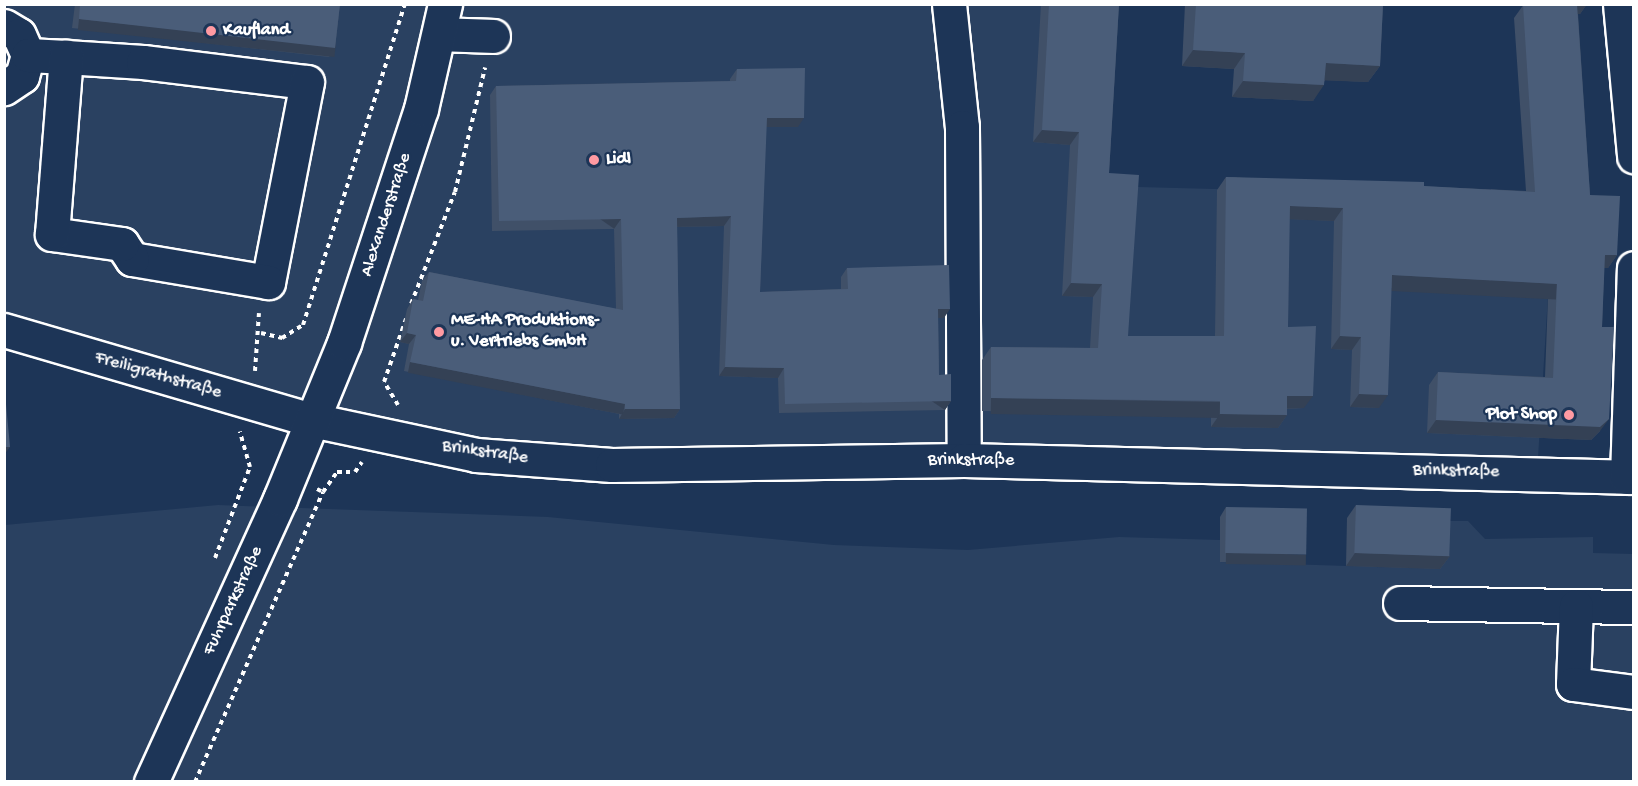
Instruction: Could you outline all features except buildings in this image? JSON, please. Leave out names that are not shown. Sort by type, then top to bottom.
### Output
[{"type":"street","points":[[949,4],[962,127],[964,460]]},
{"type":"street","points":[[1620,4],[1634,156]]},
{"type":"street","points":[[442,19],[493,36]]},
{"type":"street","name":"Alexanderstraße","points":[[312,420],[348,332],[421,109],[442,19]]},
{"type":"street","points":[[4,26],[19,35],[28,55],[22,76],[4,88]]},
{"type":"street","points":[[28,55],[66,57],[307,82],[268,282],[132,259],[122,244],[52,234],[66,57]]},
{"type":"street","points":[[1630,477],[1634,268]]},
{"type":"street","name":"Freiligrathstraße","points":[[4,330],[312,420]]},
{"type":"street","name":"Brinkstraße","points":[[312,420],[476,455],[612,465],[964,460],[1630,477]]},
{"type":"street","name":"Fuhrparkstraße","points":[[151,782],[285,489],[312,420]]},
{"type":"street","points":[[1400,603],[1634,607]]},
{"type":"street","points":[[1576,606],[1573,684],[1634,692]]},
{"type":"path","points":[[261,333],[282,338],[303,325],[405,4]]},
{"type":"path","points":[[195,782],[323,492],[337,472],[355,472],[399,403],[384,382],[455,192],[493,36]]},
{"type":"path","points":[[255,280],[261,333],[250,403],[238,436],[250,467],[285,489],[323,492]]},
{"type":"path","points":[[237,504],[250,467]]},
{"type":"shaded area","points":[[4,5],[1111,5],[1100,186],[1296,191],[1550,263],[1537,474],[551,462],[5,330]]},
{"type":"shaded area","points":[[218,505],[548,517],[834,545],[968,550],[1119,537],[1220,540],[1220,562],[1440,569],[1442,521],[1468,521],[1485,539],[1593,537],[1593,553],[1633,554],[1633,781],[5,782],[5,525]]},
{"type":"place","name":"Kaufland","points":[[211,31]]},
{"type":"place","name":"Lidl","points":[[594,160]]},
{"type":"place","name":"ME-HA Produktions- u. Vertriebs GmbH","points":[[439,332]]},
{"type":"place","name":"Plot Shop","points":[[1569,415]]}]
